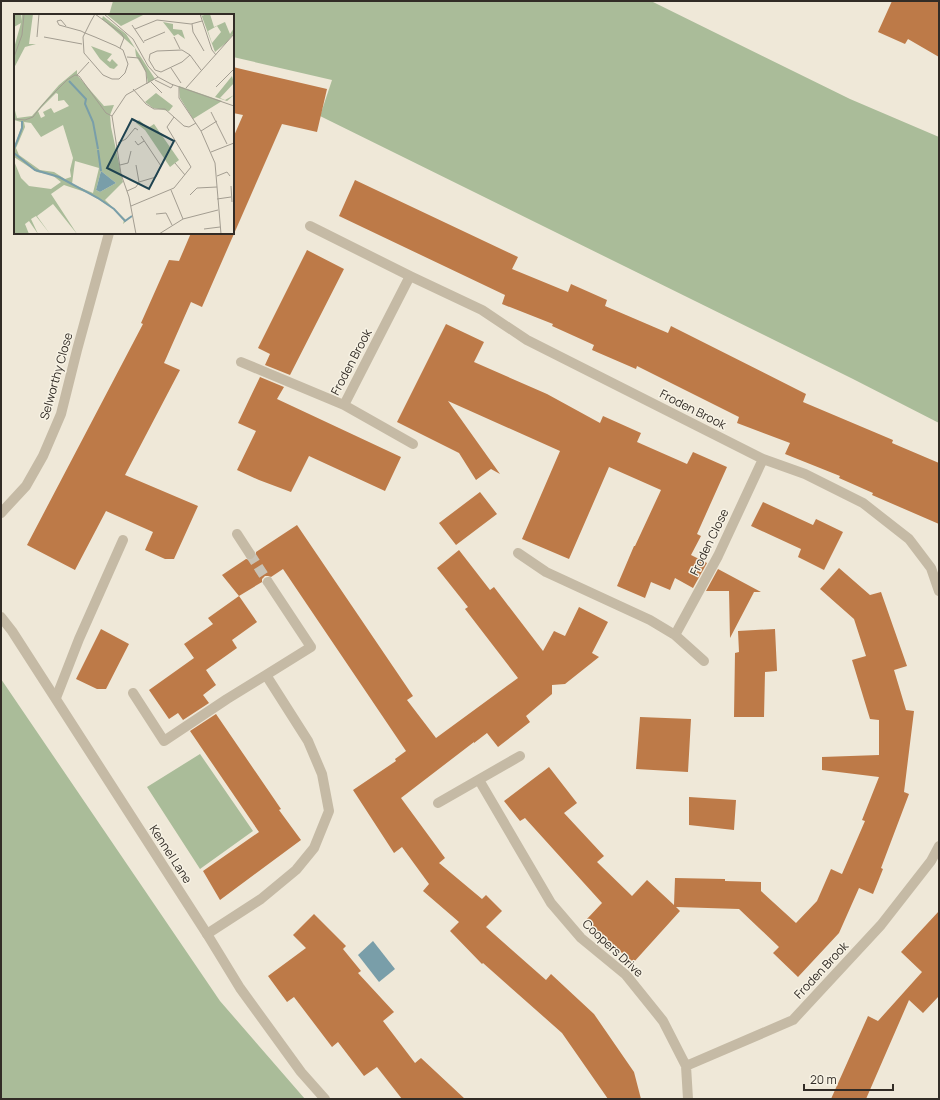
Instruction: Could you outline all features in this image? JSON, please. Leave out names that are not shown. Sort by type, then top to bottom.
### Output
[{"type":"street","name":"Froden Brook","points":[[310,226],[482,310],[527,340],[763,459],[805,474],[863,503],[909,539],[931,568],[939,591]]},
{"type":"street","name":"Selworthy Close","points":[[1,513],[26,486],[43,456],[61,414],[109,234]]},
{"type":"street","name":"Froden Brook","points":[[241,362],[344,405],[410,276]]},
{"type":"street","points":[[344,405],[413,444]]},
{"type":"street","name":"Froden Close","points":[[675,635],[718,556],[763,459]]},
{"type":"street","points":[[237,534],[250,554]]},
{"type":"street","points":[[56,698],[79,639],[123,540]]},
{"type":"street","points":[[518,553],[546,572],[650,620],[675,635],[704,661]]},
{"type":"street","points":[[133,693],[164,741],[227,699],[311,647],[268,582]]},
{"type":"street","name":"Kennel Lane","points":[[1,617],[12,631],[56,698],[240,988],[301,1072],[326,1099]]},
{"type":"street","points":[[207,934],[261,899],[296,870],[314,848],[329,811],[322,774],[308,741],[266,675]]},
{"type":"street","points":[[438,803],[520,756]]},
{"type":"street","name":"Coopers Drive","points":[[479,780],[551,903],[581,938],[626,975],[663,1021],[686,1066],[688,1099]]},
{"type":"street","name":"Froden Brook","points":[[686,1066],[793,1020],[881,925],[931,861],[939,846]]},
{"type":"green space","points":[[113,1],[651,1],[850,99],[939,137],[939,423],[853,379],[320,116],[332,80],[234,57],[234,14],[109,14]]},
{"type":"green space","points":[[1,679],[220,1001],[305,1099],[1,1099]]},
{"type":"green space","points":[[200,754],[253,831],[200,869],[147,787]]},
{"type":"water","points":[[373,941],[395,969],[379,982],[358,955]]},
{"type":"building","points":[[892,1],[939,1],[939,57],[908,39],[905,44],[878,32]]},
{"type":"building","points":[[234,67],[327,89],[317,132],[282,124],[234,234],[234,136],[243,115],[234,113]]},
{"type":"building","points":[[355,180],[518,257],[512,269],[568,292],[571,284],[607,300],[605,306],[668,333],[671,326],[806,394],[803,402],[893,440],[892,443],[939,463],[939,524],[872,495],[873,493],[839,478],[840,476],[785,454],[790,443],[737,423],[739,417],[637,366],[636,369],[592,350],[594,345],[552,326],[553,324],[502,304],[505,295],[339,216]]},
{"type":"building","points":[[191,234],[234,234],[202,307],[191,302],[164,363],[180,370],[125,475],[198,506],[174,559],[165,559],[145,550],[153,532],[106,511],[75,570],[27,545],[143,324],[141,323],[169,260],[179,261]]},
{"type":"building","points":[[307,250],[344,269],[290,375],[265,365],[270,354],[258,348]]},
{"type":"building","points":[[446,324],[484,342],[474,362],[547,394],[600,423],[603,416],[641,433],[637,442],[687,464],[693,452],[727,467],[697,534],[701,536],[691,555],[707,563],[693,588],[675,578],[670,590],[651,582],[645,598],[617,586],[634,546],[661,490],[609,467],[569,559],[522,539],[560,451],[448,401],[500,474],[491,469],[476,480],[459,453],[397,422]]},
{"type":"building","points":[[260,377],[284,387],[277,399],[401,457],[385,491],[309,456],[291,492],[237,470],[256,431],[238,423]]},
{"type":"building","points":[[480,492],[497,514],[456,545],[439,523]]},
{"type":"building","points":[[763,502],[813,525],[816,519],[843,532],[824,570],[798,557],[801,549],[751,526]]},
{"type":"building","points":[[297,525],[413,696],[407,700],[436,738],[518,678],[465,609],[468,607],[437,568],[459,550],[490,590],[494,587],[543,651],[554,631],[565,636],[579,607],[608,622],[592,653],[599,657],[565,684],[552,685],[552,694],[526,716],[530,722],[498,747],[487,733],[401,798],[445,858],[439,863],[482,899],[486,895],[502,911],[486,927],[546,980],[551,974],[594,1014],[634,1072],[641,1099],[608,1099],[562,1033],[483,963],[482,964],[450,931],[459,922],[423,891],[429,884],[402,847],[394,853],[353,790],[396,761],[395,759],[406,751],[283,569],[271,577],[265,576],[262,579],[262,582],[239,596],[222,575],[246,559],[254,559],[256,557],[256,552]]},
{"type":"building","points":[[839,568],[870,595],[881,592],[907,666],[894,670],[906,710],[914,711],[904,792],[909,794],[881,868],[883,869],[873,894],[859,888],[839,933],[798,977],[773,953],[779,947],[739,909],[676,907],[680,911],[633,963],[586,920],[602,903],[525,818],[520,821],[504,801],[549,767],[577,803],[564,813],[604,856],[597,862],[632,896],[647,880],[674,905],[675,878],[725,879],[725,881],[761,882],[761,891],[796,923],[817,901],[831,869],[842,874],[865,821],[862,820],[879,777],[822,770],[822,757],[879,755],[879,720],[870,719],[852,660],[866,656],[854,619],[820,589]]},
{"type":"building","points":[[718,569],[761,592],[754,592],[730,638],[729,591],[706,591]]},
{"type":"building","points":[[239,596],[257,622],[232,640],[237,648],[206,670],[216,685],[203,695],[209,703],[183,720],[178,713],[169,719],[149,690],[194,658],[184,644],[213,624],[208,618]]},
{"type":"building","points":[[101,629],[129,644],[106,689],[97,689],[76,679]]},
{"type":"building","points":[[775,629],[777,671],[765,672],[764,717],[734,717],[735,653],[739,652],[738,631]]},
{"type":"building","points":[[216,714],[281,809],[279,810],[301,840],[220,900],[203,871],[259,832],[190,731]]},
{"type":"building","points":[[640,717],[691,719],[688,772],[636,769]]},
{"type":"building","points":[[689,797],[736,800],[734,830],[689,825]]},
{"type":"building","points":[[939,911],[939,996],[923,1013],[909,1000],[866,1099],[831,1099],[868,1016],[878,1021],[922,972],[901,952]]},
{"type":"building","points":[[314,914],[346,946],[343,949],[361,971],[358,973],[394,1012],[383,1021],[415,1063],[421,1058],[465,1099],[402,1099],[377,1067],[364,1076],[338,1042],[332,1047],[294,997],[287,1002],[268,976],[306,948],[293,935]]},
{"type":"tunnel","points":[[250,554],[268,582]]}]
